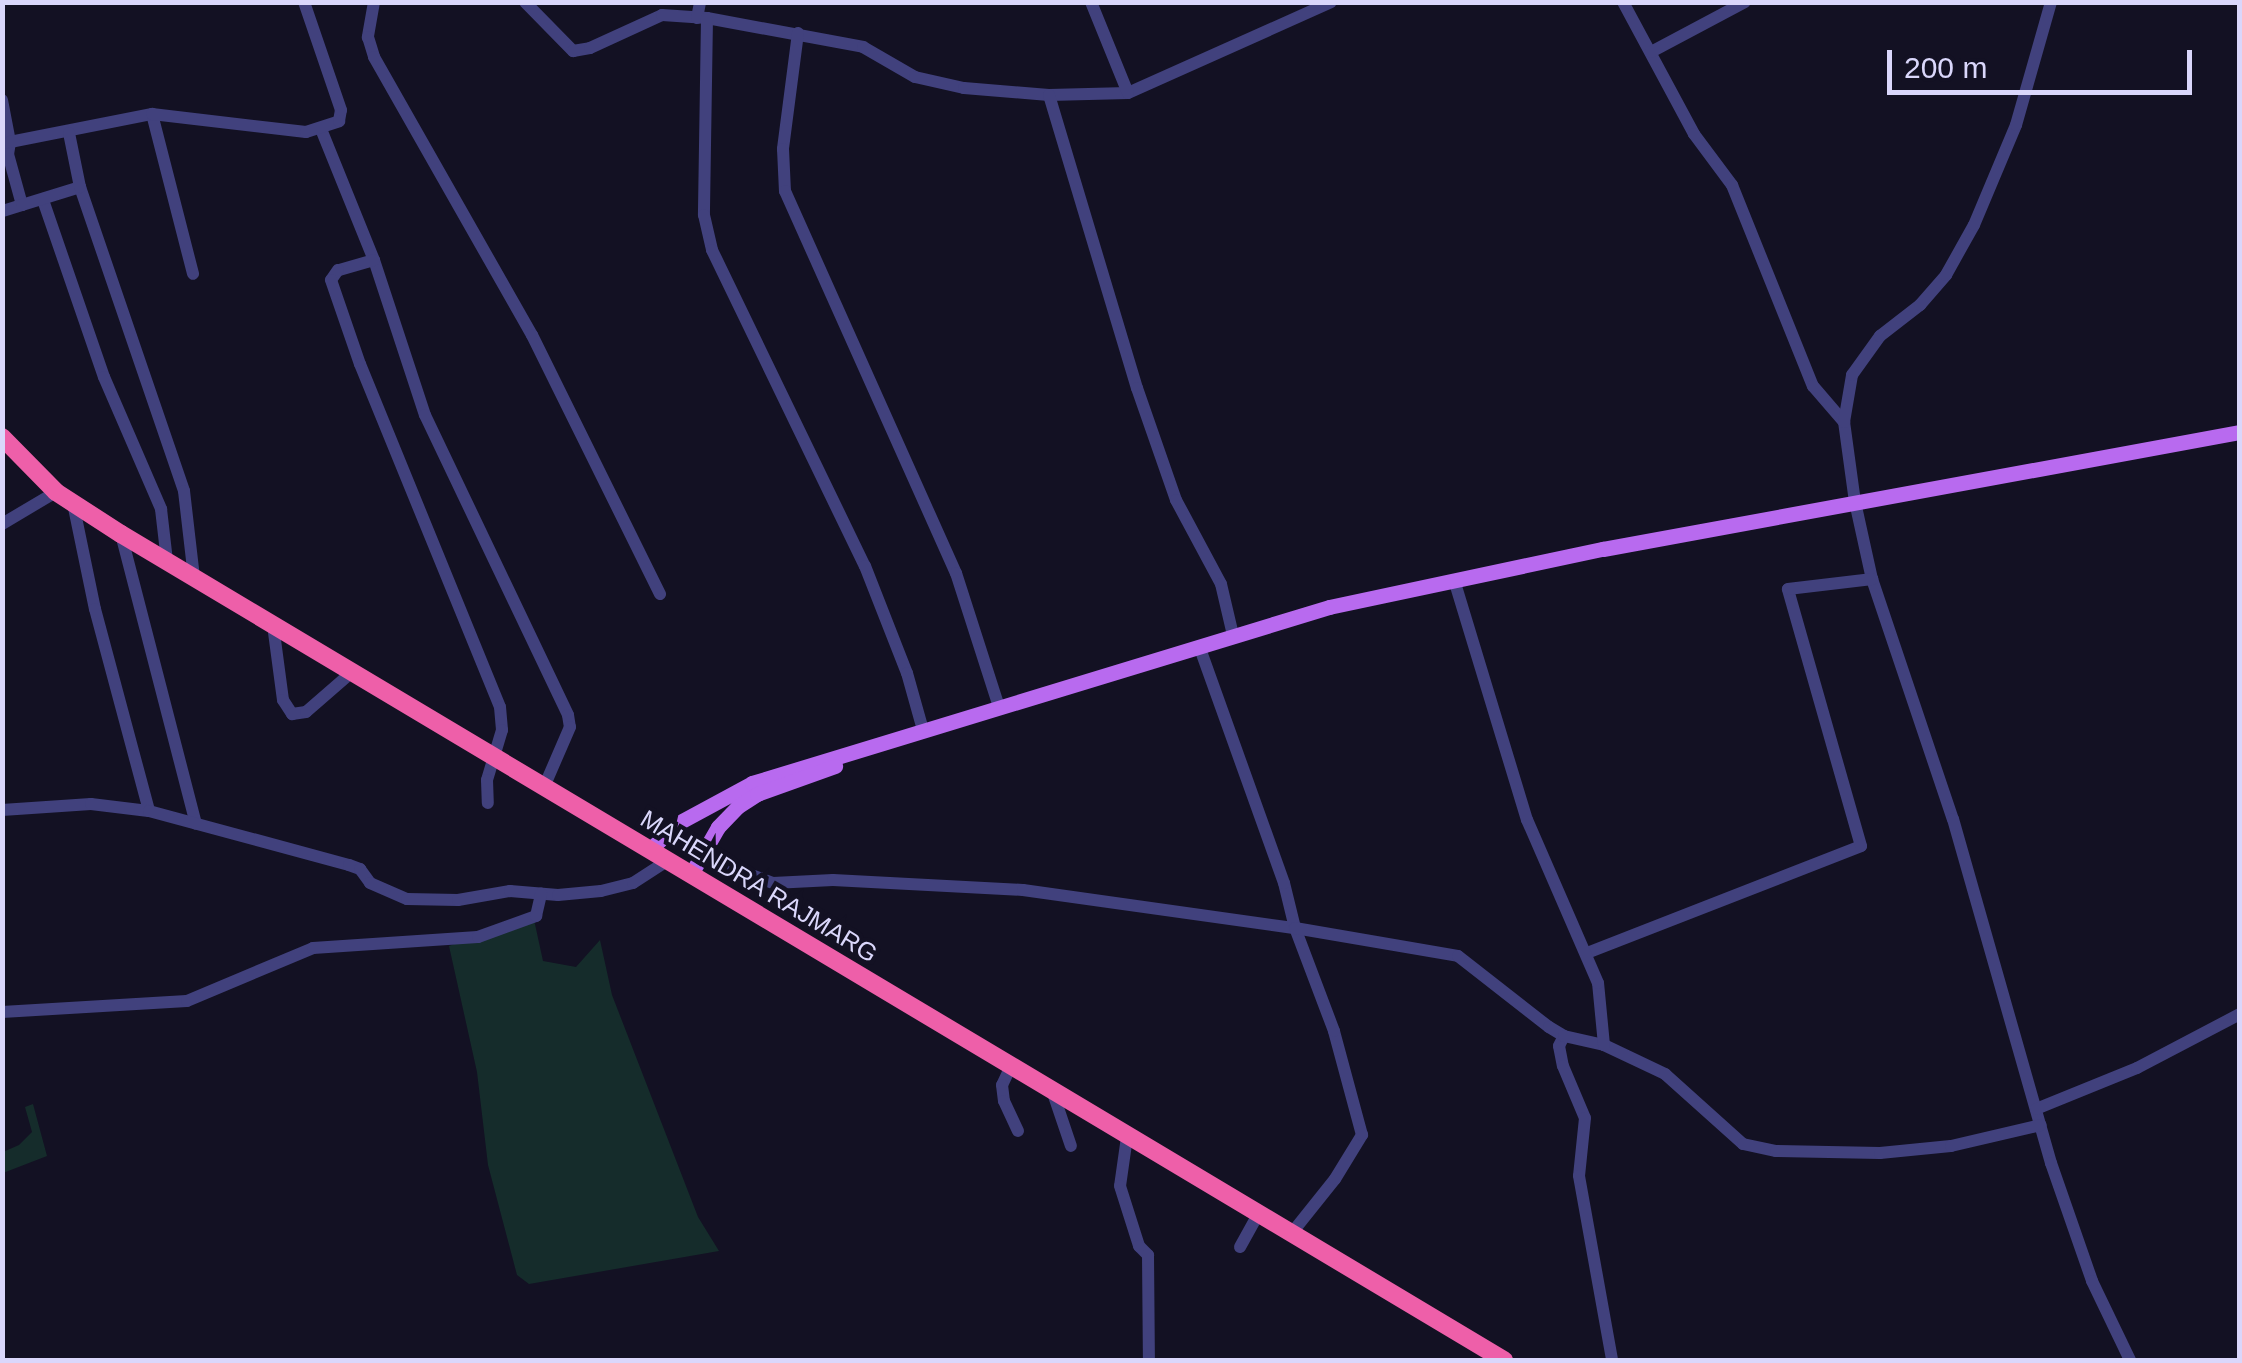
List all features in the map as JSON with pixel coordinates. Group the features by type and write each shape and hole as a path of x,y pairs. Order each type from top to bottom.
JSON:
{"highway":[{"name":"MAHENDRA RAJMARG","path":"2,437 56,492 120,534 1504,1360"}],"main road":[{"path":"648,850 680,822 752,783 1233,635 1454,578 2240,436"},
{"path":"691,874 718,826 757,794 1202,654 1456,586 1856,506"}],"street":[{"path":"10,142 69,134 152,114 269,130 321,130 342,116 304,2"},
{"path":"374,2 368,36 374,57 532,335 660,594"},
{"path":"700,2 704,215 712,250 857,549 908,673 923,730"},
{"path":"1091,2 1128,93"},
{"path":"533,6 573,51 590,48 662,14 798,33 863,47 915,77 964,88 1049,95 1128,93 1331,2"},
{"path":"1624,2 1694,134 1732,185 1813,386 1844,422"},
{"path":"1651,52 1745,2"},
{"path":"2050,2 2016,126 1974,225 1946,275 1862,356 1846,392 1844,422 1872,579 1953,818 2036,1109 2092,1280 2130,1360"},
{"path":"798,33 783,149 785,190 956,573 999,707"},
{"path":"1049,95 1136,388 1176,500 1221,584 1233,635"},
{"path":"2,100 10,142 8,154 22,205"},
{"path":"152,114 193,274"},
{"path":"321,130 374,260 425,415 568,715 570,727 544,787"},
{"path":"69,134 80,187 184,491 194,578"},
{"path":"2,211 80,187"},
{"path":"43,200 104,377 161,509 167,562"},
{"path":"374,260 338,270 331,280 360,364 500,707 502,730 497,759 487,780 488,803"},
{"path":"2,524 56,492"},
{"path":"73,503 95,608 149,811"},
{"path":"120,534 196,823"},
{"path":"1587,953 1861,846 1788,589 1872,579"},
{"path":"1456,586 1527,820 1598,984 1604,1046"},
{"path":"273,625 283,700 292,714 306,712 352,672"},
{"path":"1202,654 1334,1031 1362,1136 1335,1179 1291,1234"},
{"path":"2,810 90,804 149,811 360,868 370,883 407,899 458,900 510,891 577,894 633,883 667,860"},
{"path":"700,856 773,883 833,880 1022,890 1295,928 1458,956 1564,1036 1604,1046 1664,1074 1743,1144 1776,1151 1880,1153 1951,1146 2041,1125"},
{"path":"2,1012 186,1001 313,948 478,937 536,916 541,894"},
{"path":"2036,1109 2137,1068 2240,1014"},
{"path":"1564,1036 1560,1046 1563,1066 1585,1118 1579,1176 1612,1360"},
{"path":"1010,1066 1002,1085 1008,1116 1018,1131"},
{"path":"1052,1090 1070,1146"},
{"path":"1128,1137 1120,1186 1139,1246 1148,1255 1149,1360"},
{"path":"1240,1247 1258,1214"}],"green space":[{"path":"533,915 543,961 576,967 600,940 612,995 698,1217 719,1251 529,1284 517,1275 488,1165 477,1072 449,946"},
{"path":"33,1104 47,1156 3,1173 3,1152 19,1145 32,1132 25,1107"}]}
